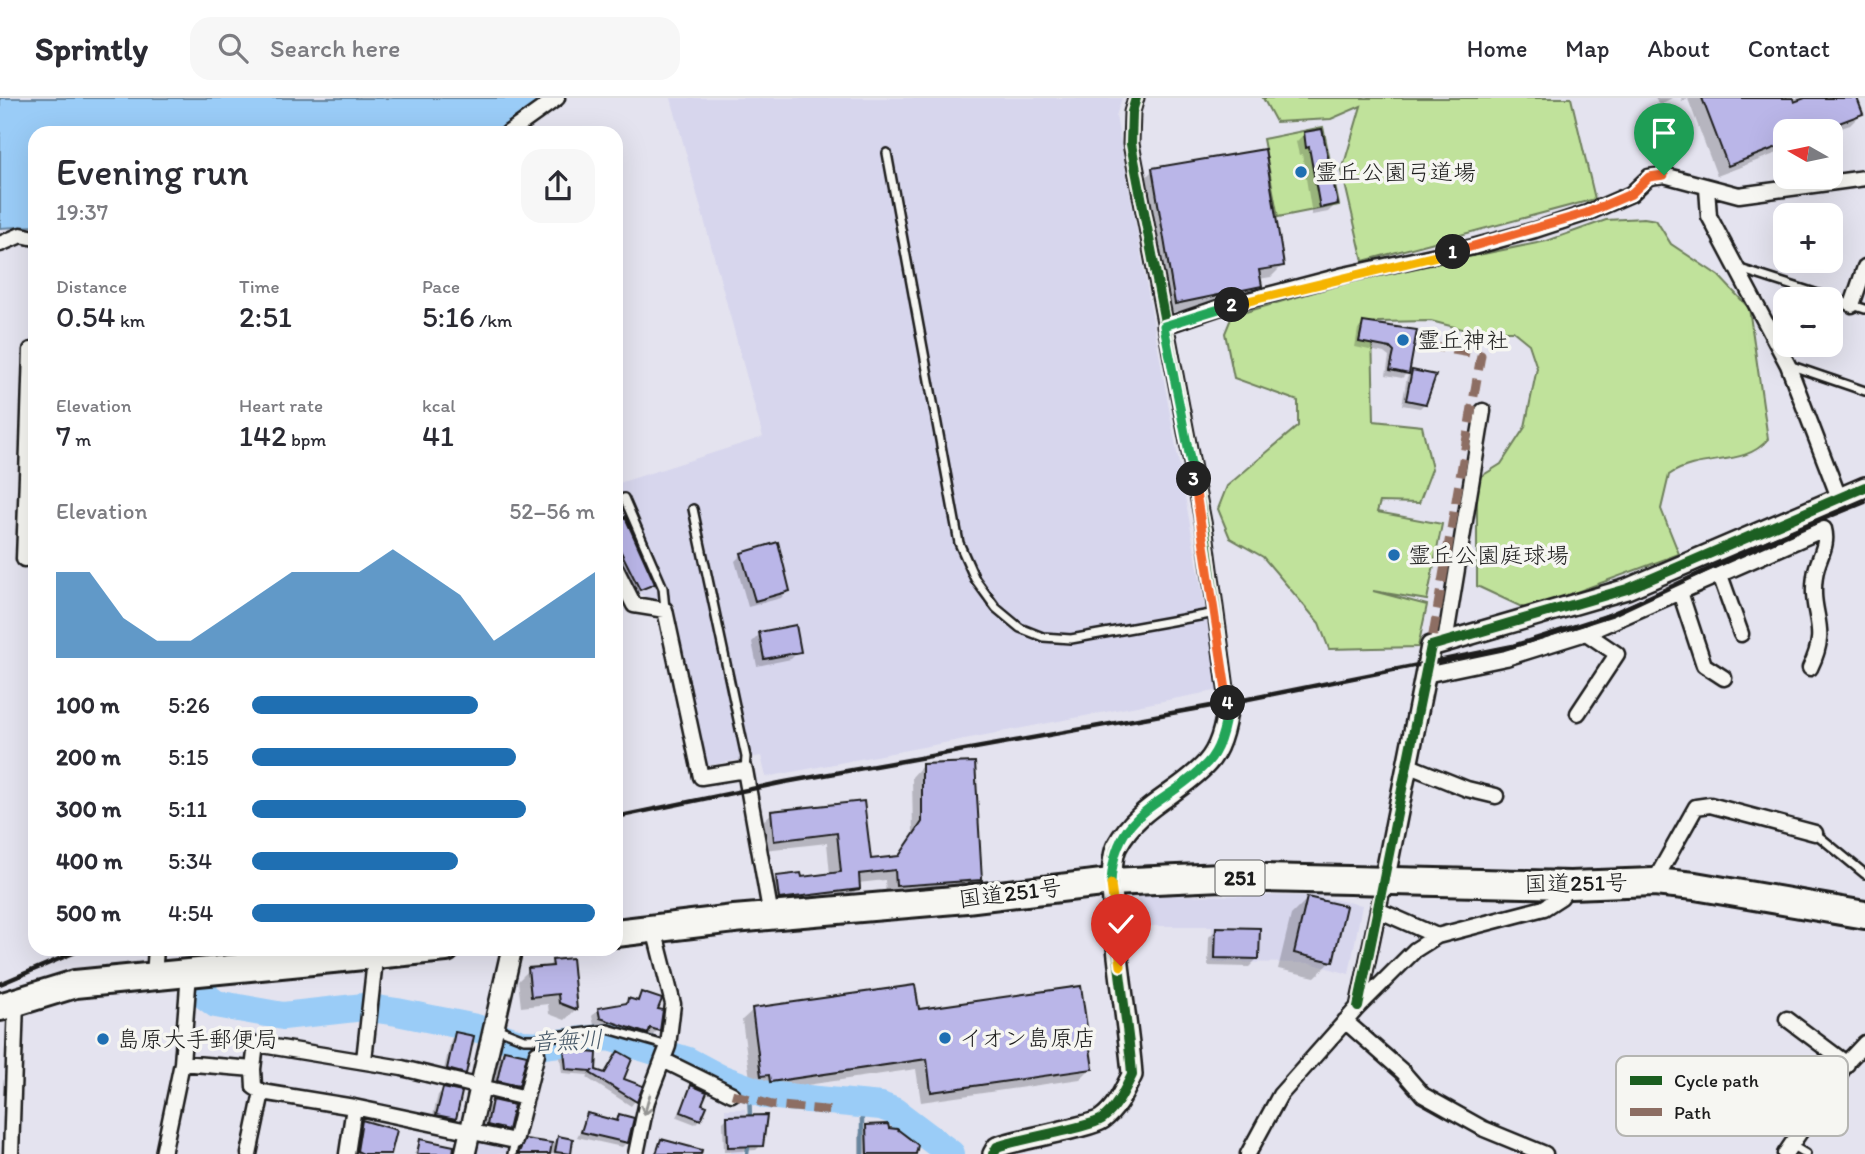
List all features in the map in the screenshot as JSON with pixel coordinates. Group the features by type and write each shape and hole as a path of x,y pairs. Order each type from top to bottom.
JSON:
{"highway":[{"name":"国道251号","path":"623,932 1111,882 1222,877 1570,885 1654,882 1695,886 1865,915"},
{"path":"8,1004 75,984 333,956"}],"street":[{"path":"518,126 557,98"},
{"path":"993,1154 997,1147 1022,1138 1100,1121 1120,1100 1132,1075 1111,882 1115,848 1136,817 1208,762 1225,725 1228,703 1205,532 1131,144 1132,112 1136,98"},
{"path":"1164,326 1294,289 1535,230 1587,213 1631,194 1649,177 1664,175 1739,195 1865,178"},
{"path":"1707,188 1709,216 1788,365 1838,495"},
{"path":"0,244 21,235 28,236"},
{"path":"1858,307 1865,267"},
{"path":"1446,642 1483,411"},
{"path":"1358,1007 1431,646 1627,589 1838,495 1865,486"},
{"path":"24,559 28,512"},
{"path":"1425,676 1506,658 1586,634 1824,529 1827,542 1815,575 1814,590 1822,635 1819,650 1810,668"},
{"path":"1720,575 1741,634"},
{"path":"623,583 634,605 665,610 701,777 745,770 771,916"},
{"path":"1680,592 1704,665 1724,678"},
{"path":"1578,713 1616,654 1586,634"},
{"path":"1690,669 1701,655"},
{"path":"1407,765 1466,789 1496,796"},
{"path":"1654,882 1696,807 1710,805 1815,833"},
{"path":"1248,1154 1280,1095 1358,1007 1415,950 1437,936 1544,908 1561,897 1570,885"},
{"path":"1378,910 1437,936"},
{"path":"636,1154 648,1101 666,1053 673,1004 654,929"},
{"path":"154,977 155,956"},
{"path":"364,1060 374,969 369,956"},
{"path":"465,1154 510,956"},
{"path":"163,1154 198,972"},
{"path":"8,1004 12,1154"},
{"path":"1787,1019 1836,1056"},
{"path":"1345,1021 1403,1072 1423,1095 1484,1129 1545,1154"},
{"path":"1848,1063 1865,1043"},
{"path":"526,1098 364,1060 256,1044 254,1087 262,1092 354,1107 470,1131 514,1148 526,1098 536,1046"},
{"path":"666,1053 732,1094"},
{"path":"182,1063 253,1069"},
{"path":"249,1154 262,1092"},
{"path":"346,1154 354,1107"}],"lane":[{"path":"887,153 959,543 987,597 1020,628 1056,639 1216,613"},
{"path":"1737,268 1858,307"},
{"path":"1788,365 1865,391"},
{"path":"624,498 663,588 665,610"},
{"path":"693,509 746,757 745,770"},
{"path":"1815,833 1865,874"},
{"path":"492,1036 524,1039 536,1046 608,1029 666,1053"},
{"path":"1788,1150 1806,1154"}],"shaded area":[{"path":"671,98 1122,98 1116,116 1220,690 766,777 761,756 706,766 674,604 648,599 636,591 623,564 623,482 763,437"},
{"path":"1136,895 1317,896 1362,905 1349,974 1310,963 1212,962 1212,926 1147,926"},
{"path":"725,1109 745,1109 748,1121 743,1154 731,1154 731,1150 727,1150"},
{"path":"477,1139 518,1148 517,1154 474,1154"}],"green space":[{"path":"1263,98 1571,98 1595,199 1363,261 1342,171 1361,106 1331,119 1276,122"},
{"name":"霊丘公園弓道場","path":"1323,127 1339,205 1278,217 1263,139"},
{"path":"1606,220 1656,220 1671,244 1719,276 1749,308 1768,439 1747,454 1695,464 1669,475 1661,509 1679,554 1528,610 1477,586 1477,479 1501,464 1525,427 1537,368 1529,344 1513,331 1470,331 1431,321 1378,322 1372,331 1374,421 1422,426 1432,469 1419,503 1380,502 1377,512 1442,524 1427,600 1373,591 1427,605 1418,647 1329,649 1319,623 1263,557 1230,538 1218,509 1227,486 1298,426 1298,401 1234,378 1225,333 1232,316 1355,280 1547,241"}],"water":[{"path":"0,98 541,98 541,102 506,126 28,126 28,226 0,228"}],"building":[{"path":"1702,98 1793,98 1794,102 1805,98 1857,98 1863,114 1843,122 1843,119 1773,119 1773,149 1728,166"},
{"path":"1322,129 1338,204 1320,208 1304,132"},
{"path":"1265,149 1284,266 1259,270 1262,286 1175,304 1152,168"},
{"path":"1363,322 1417,330 1409,374 1390,370 1394,352 1390,348 1359,342"},
{"path":"1412,370 1436,375 1426,404 1406,400"},
{"path":"625,517 655,584 640,590 623,556"},
{"path":"778,542 790,591 755,601 741,553"},
{"path":"796,625 801,652 764,659 759,632"},
{"path":"975,762 982,880 896,886 895,870 859,874 860,889 779,899 776,876 801,873 802,877 841,872 837,833 774,841 771,811 864,801 871,859 899,856 922,822 922,764"},
{"path":"1307,897 1346,906 1333,962 1294,953"},
{"path":"1216,927 1260,928 1259,959 1215,958"},
{"path":"572,958 577,1010 559,1003 558,994 531,997 528,968 553,966 552,960"},
{"path":"915,985 919,1009 1081,986 1093,1069 931,1092 927,1059 770,1082 769,1075 761,1076 752,1008"},
{"path":"641,992 662,999 658,1009 663,1010 660,1031 650,1028 648,1034 600,1018 598,1008 627,1003 628,998 638,1001"},
{"path":"455,1032 474,1036 466,1074 447,1069"},
{"path":"504,1050 527,1055 519,1086 497,1081"},
{"path":"564,1050 597,1053 596,1070 605,1073 618,1051 632,1059 624,1079 643,1086 637,1102 590,1073 592,1071 566,1069"},
{"path":"691,1085 707,1092 702,1104 707,1106 701,1120 681,1112"},
{"path":"443,1088 462,1092 456,1119 436,1115"},
{"path":"492,1100 514,1105 508,1130 487,1125"},
{"path":"587,1113 617,1121 619,1114 634,1118 628,1143 581,1132"},
{"path":"767,1115 763,1146 728,1147 727,1116"},
{"path":"362,1120 397,1130 391,1154 363,1154 357,1151"},
{"path":"888,1124 889,1128 897,1129 918,1145 916,1154 867,1154 866,1125"},
{"path":"558,1136 573,1139 571,1154 555,1152"},
{"path":"420,1139 454,1146 453,1154 417,1154"},
{"path":"525,1139 552,1143 550,1154 518,1154"},
{"path":"661,1139 702,1150 701,1154 656,1154"}],"waterway":[{"name":"音無川","path":"201,959 204,995 216,1004 283,1016 364,1007 476,1028 522,1044 543,1045 609,1037 688,1061 720,1078 766,1095 881,1106 894,1111 951,1154"},
{"path":"749,1089 750,1118"},
{"path":"862,1105 862,1154"},
{"path":"747,1154 749,1141"}],"railway":[{"path":"623,816 785,782 1228,703 1513,646 1613,614 1771,540 1865,502"},
{"path":"0,984 66,956"}],"marked path":[{"path":"1425,345 1481,355 1431,646"},
{"path":"732,1094 772,1105 835,1111"}],"cycle path":[{"path":"993,1154 997,1147 1084,1126 1102,1119 1112,1110 1123,1093 1132,1075 1114,920 1113,863 1117,846 1147,810 1196,774 1212,757 1224,726 1228,703 1205,532 1131,144 1132,112 1136,98"},
{"path":"1358,1007 1431,646 1627,589 1865,487"}],"place":[{"name":"霊丘公園弓道場","path":"1301,172"},
{"name":"霊丘神社","path":"1403,340"},
{"name":"霊丘公園庭球場","path":"1394,555"},
{"name":"イオン島原店","path":"945,1038"},
{"name":"島原大手郵便局","path":"103,1039"}],"route":[{"path":"1121,966 1111,882 1115,848 1136,817 1208,762 1225,725 1228,703 1205,532 1164,326 1344,275 1473,247 1535,230 1587,213 1631,194 1649,177 1664,175"}]}
